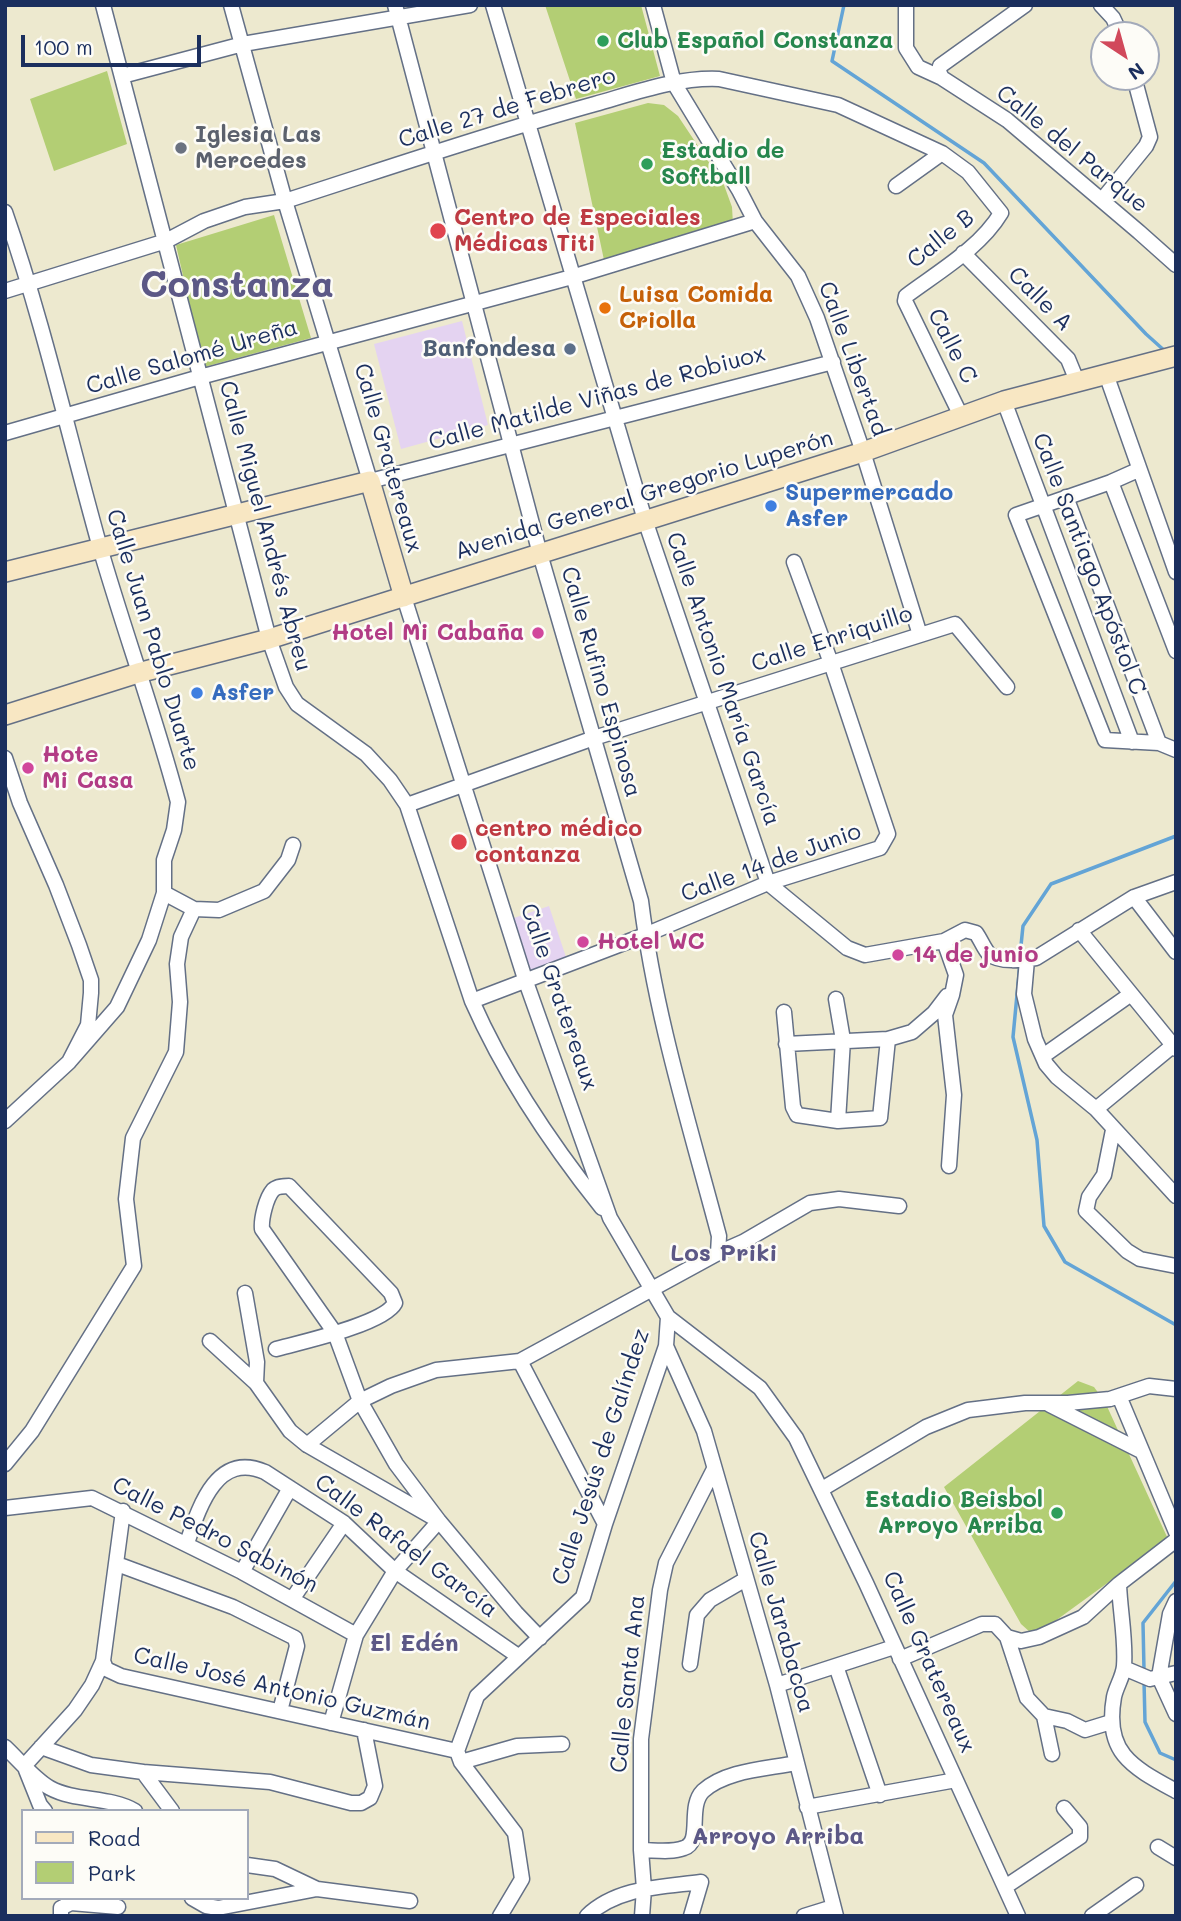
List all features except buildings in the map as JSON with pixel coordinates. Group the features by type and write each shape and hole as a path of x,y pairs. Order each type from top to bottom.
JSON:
{"main road":[{"name":"Avenida General Gregorio Luperón","path":"5,715 138,673 269,639 404,597 863,452 1004,401 1176,356"},
{"name":"Calle Matilde Viñas de Robiuox","path":"5,572 370,481"},
{"name":"Calle Gratereaux","path":"370,481 404,597"}],"street":[{"name":"Calle Miguel Andrés Abreu","path":"103,5 269,639 286,687 297,704 366,754 390,780 407,805 472,1001 485,1031 559,1153 610,1218"},
{"name":"Calle Gratereaux","path":"231,5 285,201 370,481"},
{"path":"122,76 243,44 397,12 470,5"},
{"name":"Calle Antonio María García","path":"493,5 645,520 768,883"},
{"name":"Calle Libertad","path":"653,5 674,83 755,221 798,276 817,318 863,452 920,635"},
{"name":"Calle del Parque","path":"906,5 906,48 918,66 942,78 1007,120 1176,265"},
{"path":"942,78 940,66 1025,5"},
{"path":"1101,5 1114,21"},
{"name":"Calle Rufino Espinosa","path":"397,12 510,446 641,901 645,935 668,1047 719,1236 718,1253"},
{"name":"Calle 27 de Febrero","path":"5,291 166,241 204,221 245,207 285,201 528,122 674,83 719,79 838,105 942,153 968,172 1001,213"},
{"path":"1102,200 1146,146 1150,137 1138,91"},
{"path":"896,186 942,153"},
{"name":"Calle Juan Pablo Duarte","path":"5,212 30,283 63,417 100,548 178,802 174,830 164,860 164,893 149,940 117,1007 69,1062"},
{"name":"Calle B","path":"906,296 963,253 994,225 1001,213"},
{"name":"Calle Salomé Ureña","path":"5,433 200,377 474,305 755,221"},
{"name":"Calle A","path":"963,253 1068,359 1077,381"},
{"name":"Calle C","path":"906,296 906,306 961,416"},
{"name":"Calle Matilde Viñas de Robiuox","path":"370,481 833,362"},
{"path":"1106,374 1176,572"},
{"name":"Calle Santiago Apóstol C","path":"1004,401 1132,741"},
{"path":"1138,470 1016,515 1105,740 1159,743 1176,750"},
{"path":"1111,482 1176,651"},
{"path":"1066,497 1159,743"},
{"name":"Calle 14 de Junio","path":"472,1001 645,935 768,883 880,848 888,834 794,562"},
{"name":"Calle Gratereaux","path":"404,597 525,979 610,1218 668,1317 760,1388 796,1438 956,1780 1014,1912"},
{"name":"Calle Enriquillo","path":"407,805 594,738 955,624 1007,687"},
{"path":"5,758 20,803 57,885 91,980 88,1025 69,1062 5,1121"},
{"path":"164,893 194,909 219,910 264,891 288,860 293,845"},
{"path":"768,883 846,948 865,955 944,941 965,930 976,933 987,952 994,957 1019,961 1036,958 1134,897 1176,882"},
{"path":"1134,897 1174,947"},
{"path":"5,1464 32,1432 134,1266 126,1199 133,1138 176,1052 180,1002 177,964 181,937 194,909"},
{"path":"1079,930 1175,1046 1096,1109"},
{"path":"944,941 956,975 945,1015 954,1095 949,1166"},
{"path":"1027,960 1024,994 1035,1039 1043,1056 1057,1077 1096,1109 1176,1196"},
{"path":"786,1044 888,1039 912,1032 934,1013 954,988"},
{"path":"1043,1056 1131,994"},
{"path":"836,999 843,1040 838,1121"},
{"path":"784,1012 793,1107 797,1115 838,1121 880,1118 888,1039"},
{"path":"1113,1130 1104,1175 1089,1197 1086,1211 1134,1255 1148,1262 1176,1266"},
{"path":"276,1349 335,1333 377,1318 392,1310 395,1303 391,1293 289,1186 281,1186 272,1191 261,1222 262,1229 335,1333 360,1401 396,1464 439,1521 540,1638"},
{"path":"307,1445 360,1401 391,1386 436,1370 520,1361 743,1242 810,1203 839,1199 899,1206"},
{"path":"245,1293 257,1362 256,1384"},
{"name":"Calle Jesús de Galíndez","path":"459,1757 477,1696 583,1598 666,1346 668,1317"},
{"path":"210,1342 256,1384 289,1432 439,1521"},
{"name":"Calle Jarabacoa","path":"666,1346 704,1431 776,1685 834,1911"},
{"path":"520,1361 606,1524"},
{"path":"821,1489 926,1427 968,1410 1110,1399 1149,1386 1175,1389"},
{"path":"1119,1396 1176,1532"},
{"path":"1046,1403 1141,1451"},
{"name":"Calle Rafael García","path":"187,1543 208,1489 231,1471 252,1466 344,1523 395,1572 518,1656"},
{"name":"Calle Santa Ana","path":"642,1916 644,1889 641,1850 641,1740 660,1590 666,1563 714,1469"},
{"path":"242,1572 290,1488"},
{"name":"Calle Pedro Sabinón","path":"5,1508 92,1497 293,1598 356,1635"},
{"path":"25,1765 75,1710 92,1685 103,1661 123,1511"},
{"path":"331,1723 356,1635 395,1572 439,1521"},
{"path":"293,1598 344,1523"},
{"path":"1007,1637 1021,1641 1039,1637 1083,1617 1119,1584 1176,1539"},
{"path":"117,1564 233,1608 295,1638 297,1646 280,1711"},
{"path":"690,1664 696,1615 710,1600 746,1579"},
{"path":"1119,1584 1124,1668 1114,1694 1111,1722 1115,1742 1121,1754 1141,1772 1176,1791"},
{"path":"1176,1601 1170,1614 1159,1677 1176,1714"},
{"path":"776,1685 836,1666 897,1653 982,1624 996,1624 1007,1637 1027,1698 1044,1716 1052,1754"},
{"name":"Calle José Antonio Guzmán","path":"103,1661 106,1669 121,1676 363,1730 459,1757"},
{"path":"836,1666 880,1795"},
{"path":"1124,1668 1150,1679 1176,1673"},
{"path":"1044,1716 1066,1721 1085,1730 1111,1722"},
{"path":"41,1747 92,1765 144,1773 270,1782 351,1803 361,1803 370,1798 375,1786 363,1730"},
{"path":"500,1916 522,1879 515,1833 459,1757 517,1746 562,1744"},
{"path":"5,1747 49,1787 68,1794 123,1804 132,1809"},
{"path":"641,1850 687,1848 694,1840 694,1805 697,1798 718,1781 796,1763"},
{"path":"25,1765 43,1809"},
{"path":"144,1773 171,1809"},
{"path":"807,1807 956,1780"},
{"path":"1005,1888 1080,1837 1080,1827 1064,1808"},
{"path":"1158,1847 1176,1858"},
{"path":"248,1865 275,1869 317,1889 410,1901"},
{"path":"587,1916 598,1905 644,1889 701,1882 691,1916"},
{"path":"1092,1916 1136,1885"},
{"path":"196,1900 206,1906 218,1908 317,1889"},
{"path":"61,1916 61,1908 71,1903 118,1907"},
{"path":"804,1916 834,1911"}],"shaded area":[{"path":"462,321 488,425 401,449 374,344"},
{"path":"549,906 567,960 528,973 511,919"}],"green space":[{"name":"Club Español Constanza","path":"545,5 641,5 660,76 576,99"},
{"path":"107,71 127,144 54,171 30,99"},
{"name":"Estadio de Softball","path":"648,103 664,105 678,116 724,185 732,207 733,224 604,260 575,123"},
{"path":"274,215 311,338 204,367 176,245"},
{"name":"Estadio Beisbol Arroyo Arriba","path":"1078,1381 1094,1387 1105,1402 1168,1539 1051,1624 1031,1633 1021,1624 944,1487"}],"waterway":[{"path":"844,5 832,61 984,163 1166,352"},
{"path":"1020,955 1023,926 1051,884 1176,836"},
{"path":"1020,963 1013,1037 1037,1140 1044,1226 1065,1262 1176,1325"},
{"path":"1144,1670 1143,1623 1176,1581"},
{"path":"1144,1681 1145,1722 1160,1753 1176,1760"}],"place":[{"name":"Club Español Constanza","path":"603,41"},
{"name":"Iglesia Las Mercedes","path":"181,148"},
{"name":"Estadio de Softball","path":"647,164"},
{"name":"Centro de Especiales Médicas Titi","path":"438,231"},
{"name":"Luisa Comida Criolla","path":"605,308"},
{"name":"Banfondesa","path":"570,349"},
{"name":"Supermercado Asfer","path":"771,506"},
{"name":"Hotel Mi Cabaña","path":"538,633"},
{"name":"Asfer","path":"197,693"},
{"name":"Hote Mi Casa","path":"28,768"},
{"name":"centro médico contanza","path":"459,842"},
{"name":"Hotel WC","path":"583,942"},
{"name":"14 de junio","path":"898,955"},
{"name":"Estadio Beisbol Arroyo Arriba","path":"1057,1513"}],"district":[{"name":"Constanza","path":"237,286"},
{"name":"Los Priki","path":"724,1254"},
{"name":"El Edén","path":"414,1644"},
{"name":"Arroyo Arriba","path":"778,1837"}]}
